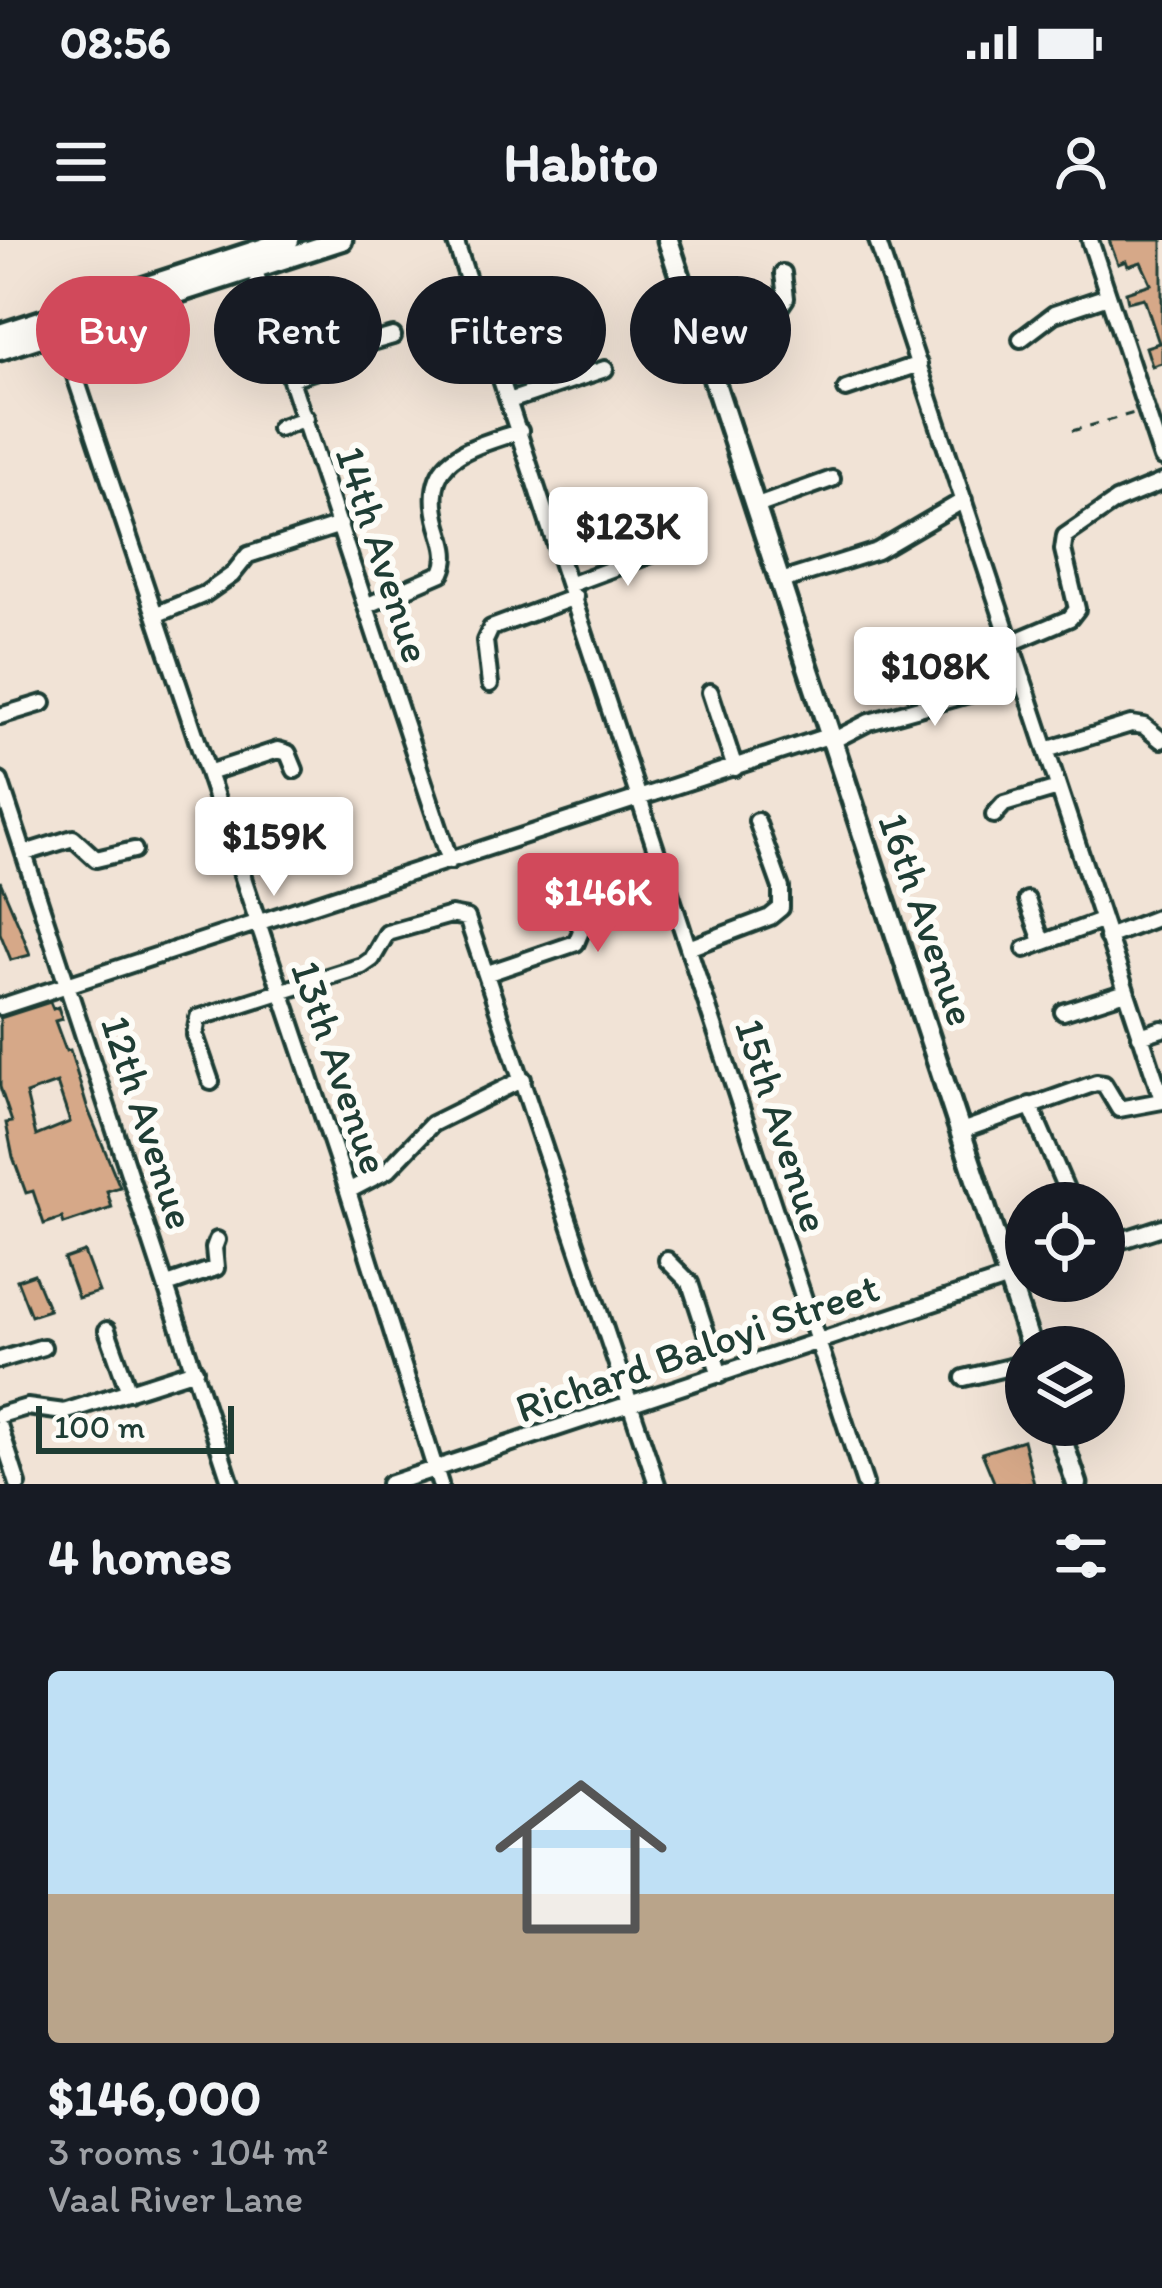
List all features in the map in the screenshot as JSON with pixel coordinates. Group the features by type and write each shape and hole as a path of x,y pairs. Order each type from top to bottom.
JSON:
{"street":[{"path":"0,334 289,240"},
{"path":"190,277 247,254 342,240"},
{"name":"15th Avenue","path":"454,240 865,1484"},
{"name":"16th Avenue","path":"668,240 679,276"},
{"path":"878,240 1162,1100 1119,1109 1100,1082 961,1131"},
{"path":"1090,240 1152,413 1162,458"},
{"path":"1022,339 1054,314 1108,296"},
{"path":"382,339 393,336"},
{"path":"0,350 36,338"},
{"path":"846,389 919,364"},
{"name":"13th Avenue","path":"77,384 348,1190 437,1477"},
{"name":"14th Avenue","path":"294,384 450,861"},
{"path":"509,401 560,384"},
{"name":"16th Avenue","path":"714,384 961,1131 1005,1244"},
{"path":"279,428 306,418"},
{"path":"365,606 430,580 445,569 447,553 435,506 444,466 452,456 520,431"},
{"path":"754,507 832,479"},
{"path":"1011,643 1075,613 1077,597 1063,550 1065,536 1116,501 1162,482"},
{"path":"778,582 877,550 964,500"},
{"path":"155,615 190,603 226,580 248,555 340,525"},
{"path":"490,684 485,641 491,628 668,548"},
{"path":"0,1007 829,739 869,722 1023,679"},
{"path":"710,692 736,768"},
{"path":"0,716 43,703"},
{"path":"1046,751 1131,724 1144,726 1161,740"},
{"path":"208,773 278,750 290,755 295,770"},
{"name":"12th Avenue","path":"0,781 231,1484"},
{"path":"994,814 1004,804 1058,788"},
{"path":"691,946 770,917 781,908 781,888 757,821"},
{"path":"0,843 19,837"},
{"path":"25,854 73,838 96,859 134,850"},
{"path":"488,973 576,943 581,932 575,907 581,900 667,875"},
{"path":"1027,900 1042,941"},
{"path":"211,1082 195,1035 198,1018 368,963 389,932 455,914 470,921 657,1484"},
{"path":"1107,937 1162,916"},
{"path":"1025,949 1101,921"},
{"path":"1064,1012 1126,992"},
{"path":"1141,1036 1162,1029"},
{"path":"348,1190 388,1170 428,1126 523,1079"},
{"path":"1030,1105 1063,1182"},
{"path":"1125,1239 1162,1227"},
{"path":"167,1285 216,1268 217,1240"},
{"path":"667,1260 690,1283 720,1375"},
{"name":"Richard Baloyi Street","path":"389,1484 437,1477 819,1339 1005,1279"},
{"path":"107,1330 129,1392"},
{"path":"0,1360 43,1347"},
{"path":"964,1378 1005,1368"},
{"path":"0,1415 21,1407 64,1412 195,1370"},
{"path":"0,1428 18,1484"},
{"path":"1064,1446 1077,1484"}],"path":[{"path":"1072,431 1152,413"}],"building":[{"path":"1109,240 1162,240 1162,363 1152,366 1146,347 1159,343 1144,298 1128,302 1126,292 1151,284 1141,262 1118,264"},
{"path":"0,881 30,955 11,960 0,933"},
{"path":"50,1002 53,1009 58,1007 62,1019 55,1021 120,1187 107,1191 112,1208 64,1224 62,1218 44,1224 33,1191 26,1193 13,1157 6,1123 12,1122 0,1087 0,1018","holes":["57,1083 70,1122 36,1136 26,1094"]},
{"path":"84,1252 99,1292 78,1298 64,1259"},
{"path":"34,1274 49,1310 31,1316 17,1280"},
{"path":"1024,1446 1034,1484 995,1484 982,1453"}]}
